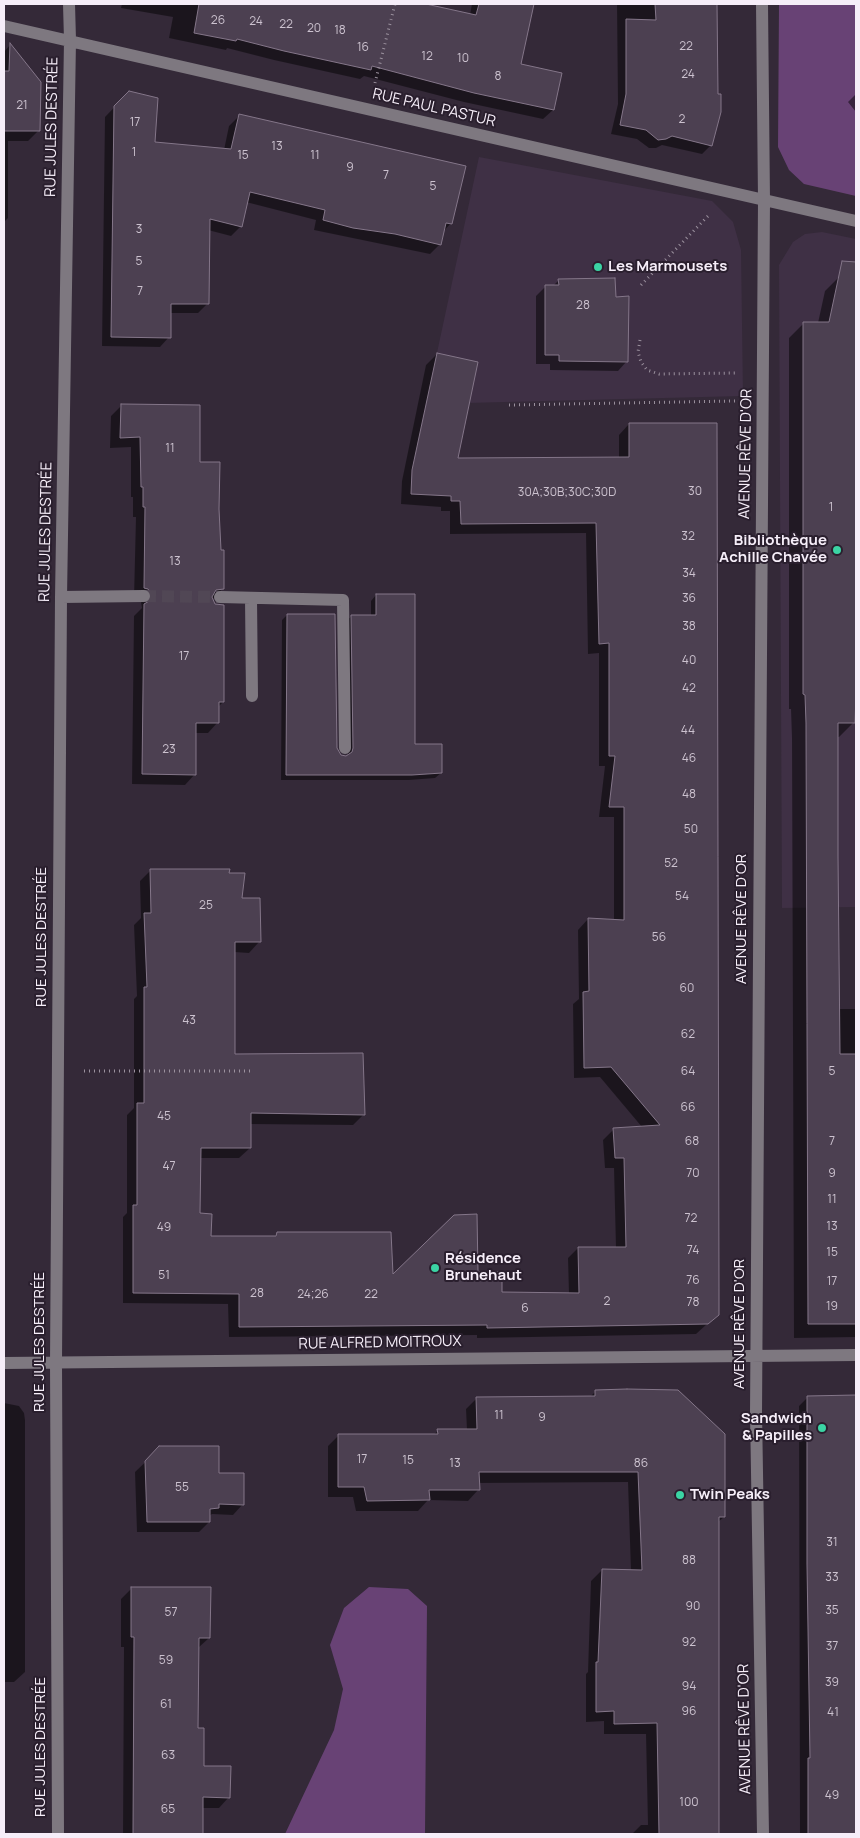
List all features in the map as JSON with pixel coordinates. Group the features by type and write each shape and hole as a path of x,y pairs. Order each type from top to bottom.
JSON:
{"street":[{"name":"RUE JULES DESTRÉE","path":"58,1834 56,1362 61,597 69,4"},
{"name":"AVENUE RÊVE D'OR","path":"762,4 764,200 756,1355 764,1834"},
{"name":"RUE PAUL PASTUR","path":"4,26 856,220"},
{"path":"61,597 144,596"},
{"path":"220,597 343,600 345,748"},
{"path":"251,598 252,696"},
{"name":"RUE ALFRED MOITROUX","path":"4,1363 856,1355"}],"path":[{"path":"368,110 395,4"},
{"path":"641,285 731,192"},
{"path":"640,340 638,352 641,362 647,370 659,374 763,372"},
{"path":"509,405 763,401"},
{"path":"58,1071 251,1071"}],"shaded area":[{"path":"779,4 856,4 856,196 804,184 789,170 778,147"},
{"name":"Les Marmousets","path":"479,157 712,201 733,222 741,250 743,396 426,404"},
{"path":"822,232 856,239 856,907 782,908 779,265 793,242 805,234"},
{"path":"369,1587 408,1589 427,1606 425,1834 285,1834 334,1730 343,1689 330,1645 344,1608"}],"building":[{"path":"199,4 426,4 476,15 479,4 534,4 521,64 562,73 554,110 474,93 372,66 371,70 237,39 236,41 194,33"},
{"path":"655,4 717,4 718,94 721,94 721,112 712,146 672,136 658,140 646,130 620,125 626,94 626,19 656,20"},
{"path":"10,43 41,82 40,131 4,131 4,71 9,71"},
{"path":"129,91 158,98 155,142 231,149 239,114 466,166 452,224 446,223 441,245 395,234 353,228 323,220 325,210 250,192 242,227 210,219 209,304 171,304 171,338 111,337 114,106"},
{"path":"842,261 856,262 856,694 855,723 838,723 838,856 840,1054 856,1054 856,1324 808,1324 806,723 805,695 803,694 803,322 829,322"},
{"path":"615,278 616,297 629,296 628,362 559,361 559,355 545,355 545,285 559,285 558,279"},
{"path":"437,353 478,362 458,458 629,457 629,423 717,423 719,1315 708,1324 487,1328 487,1325 239,1327 239,1294 133,1293 133,1205 137,1205 137,1103 144,1103 144,987 147,987 144,913 151,913 150,869 230,869 229,873 245,873 242,898 260,898 261,942 235,942 235,1054 363,1053 365,1115 251,1113 251,1148 201,1148 200,1213 212,1214 211,1236 276,1236 277,1232 391,1232 393,1274 454,1215 477,1214 478,1272 502,1272 502,1292 579,1293 578,1247 626,1247 624,1158 615,1158 613,1128 660,1125 611,1067 584,1068 583,992 589,991 588,918 624,920 624,807 609,807 615,756 609,756 609,643 599,644 596,523 461,524 460,501 451,501 451,496 411,494 412,470"},
{"path":"121,404 200,405 200,462 220,462 219,509 221,550 224,550 224,589 216,590 212,597 215,604 224,605 224,702 219,702 219,723 196,723 196,775 142,774 144,604 151,600 152,595 148,589 144,588 145,507 143,507 143,487 141,487 140,437 120,438"},
{"path":"376,594 415,594 415,744 442,744 442,773 412,775 286,775 287,614 335,614 337,748 341,755 346,756 352,752 353,748 351,615 376,615"},
{"path":"595,1390 678,1390 725,1434 725,1517 719,1517 719,1834 659,1834 657,1723 614,1724 614,1711 596,1712 596,1662 598,1662 602,1569 642,1570 638,1472 479,1472 480,1490 429,1490 430,1500 367,1501 364,1487 338,1487 338,1434 438,1434 437,1429 477,1429 476,1397 595,1396"},
{"path":"856,1395 856,1834 808,1834 808,1758 810,1758 807,1396"},
{"path":"159,1446 219,1446 219,1473 244,1473 244,1505 219,1504 219,1508 210,1509 210,1522 147,1522 145,1461"},
{"path":"131,1587 211,1587 210,1638 199,1638 198,1728 204,1728 204,1766 231,1766 230,1798 203,1797 203,1834 133,1834 134,1637 131,1637"}],"tunnel":[{"path":"144,596 220,597"}],"place":[{"name":"Les Marmousets","path":"598,267"},
{"name":"Bibliothèque Achille Chavée","path":"837,550"},
{"name":"Résidence Brunehaut","path":"435,1268"},
{"name":"Sandwich & Papilles","path":"822,1428"},
{"name":"Twin Peaks","path":"680,1495"}]}
